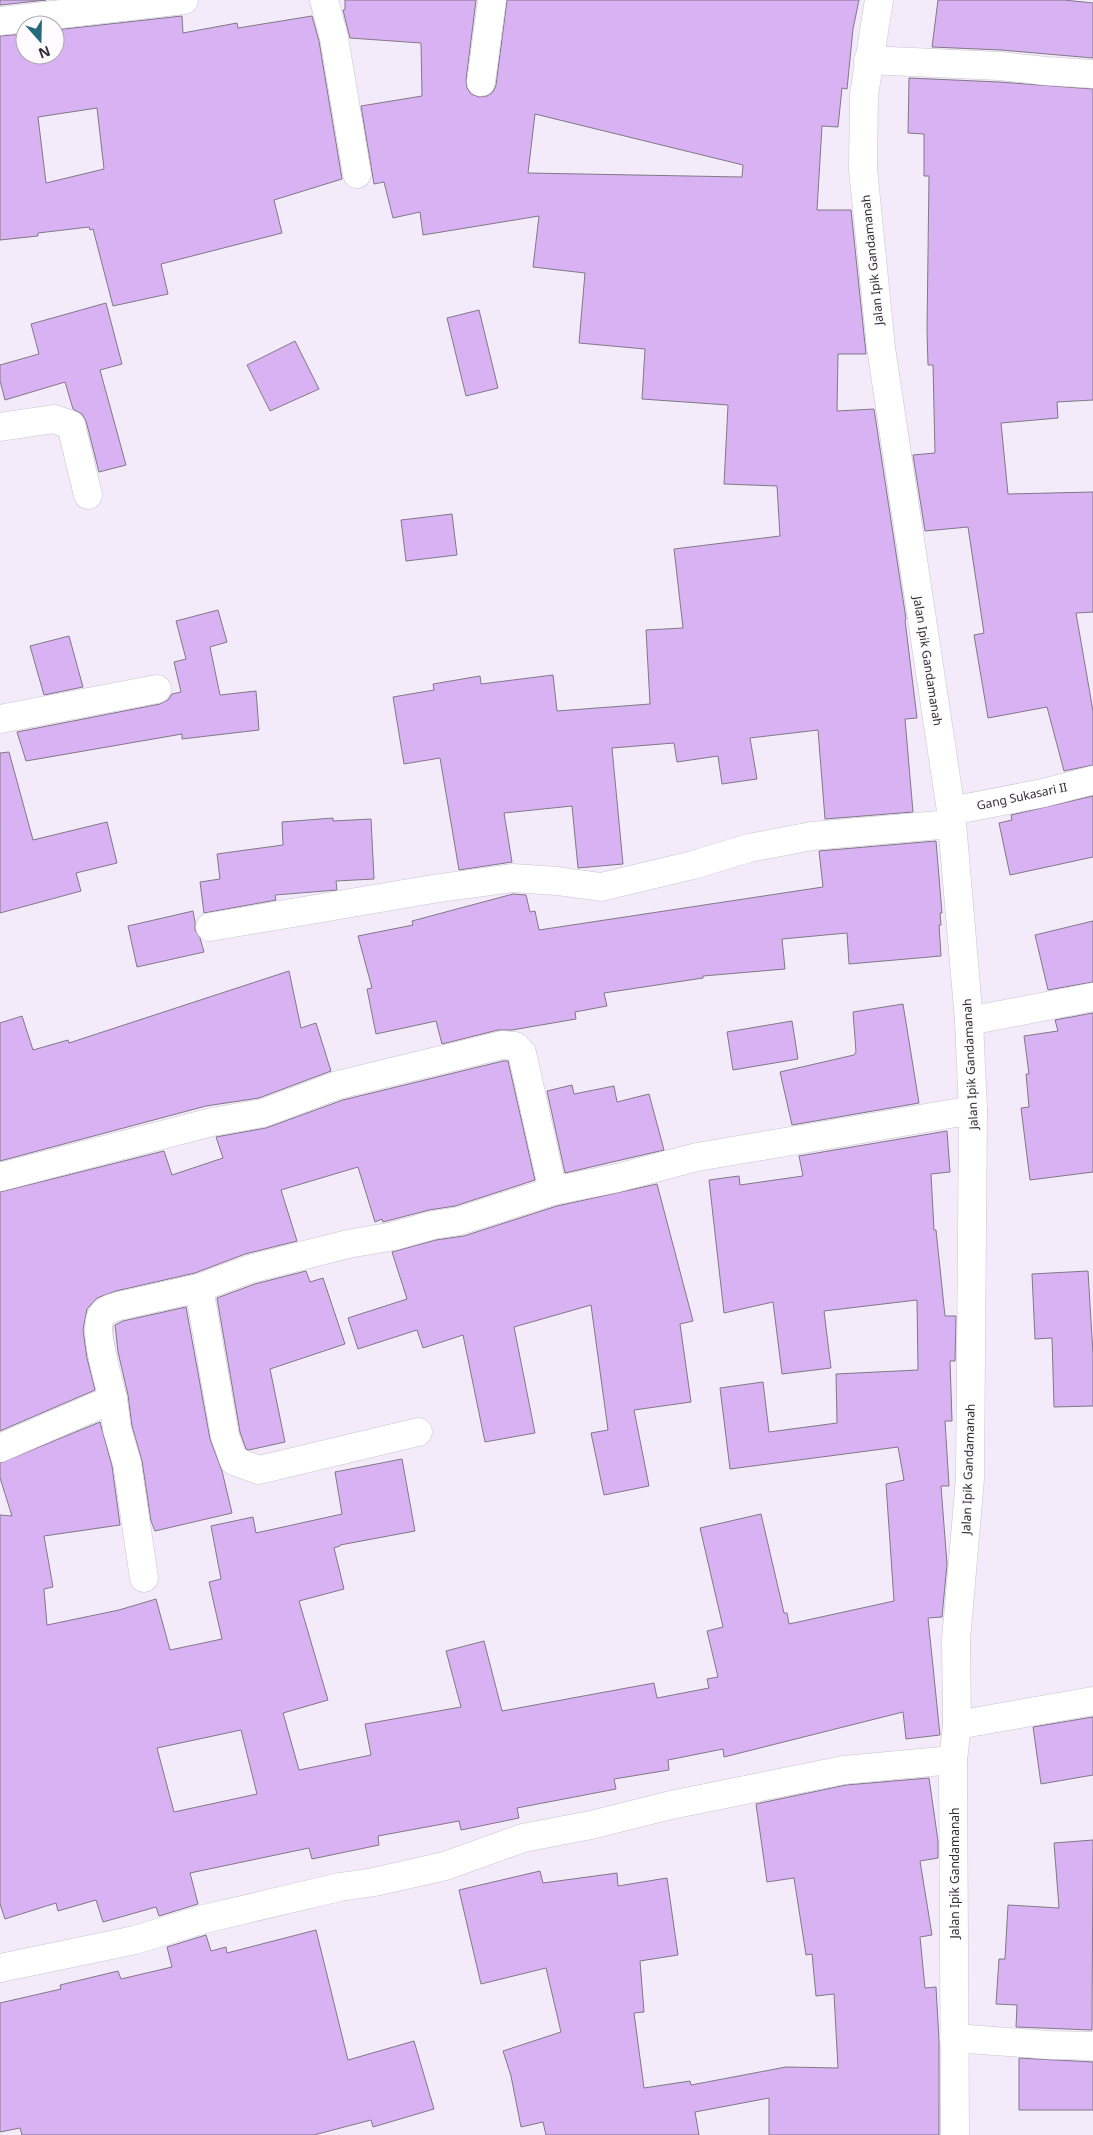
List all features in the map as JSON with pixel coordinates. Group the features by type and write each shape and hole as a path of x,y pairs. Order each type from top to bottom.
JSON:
{"street":[{"path":"0,21 184,0"},
{"path":"324,0 334,38 357,174"},
{"path":"481,82 492,0"},
{"name":"Jalan Ipik Gandamanah","path":"879,0 868,60 864,95 863,169 881,348 951,818 969,1021 973,1110 970,1479 956,1640 957,1725 953,1760 955,2135"},
{"path":"868,60 1000,66 1093,74"},
{"path":"0,427 54,419 71,425 88,496"},
{"path":"0,719 157,689"},
{"name":"Gang Sukasari II","path":"210,927 432,889 512,878 602,887 693,865 749,848 812,836 951,818 1093,780"},
{"path":"969,1021 1093,997"},
{"path":"0,1177 212,1122 263,1113 338,1085 502,1045 515,1046 522,1053 553,1192"},
{"path":"144,1578 127,1463 117,1429 113,1399 99,1337 101,1316 106,1310 198,1288 250,1269 348,1244 459,1222 553,1192 697,1157 973,1110"},
{"path":"198,1288 226,1436 234,1461 259,1470 418,1432"},
{"path":"0,1448 113,1399"},
{"path":"957,1725 1093,1701"},
{"path":"0,1968 135,1940 214,1917 340,1887 374,1882 445,1866 523,1838 591,1825 671,1805 844,1770 953,1760"},
{"path":"954,2038 1049,2046 1093,2046"}],"building":[{"path":"0,0 46,0 0,5"},
{"path":"345,0 476,0 466,80 467,88 471,94 479,97 487,96 493,92 496,85 507,0 859,0 853,29 847,89 842,88 838,127 822,126 817,210 851,210 866,354 838,354 837,411 874,409 906,619 917,718 905,719 913,812 825,819 818,730 750,738 757,779 722,784 718,756 677,762 674,743 612,748 623,864 578,868 572,806 504,813 512,862 459,870 440,758 404,764 393,697 434,690 433,684 480,676 481,684 553,675 557,711 650,704 646,630 683,628 674,549 780,536 777,486 724,484 728,405 642,399 645,349 579,343 585,273 533,267 539,216 423,235 420,212 393,218 384,182 374,184 361,106 422,96 421,43 350,38 343,10 345,10","holes":["535,114 743,165 742,177 528,173"]},
{"path":"938,0 1064,0 1093,3 1093,58 1001,50 932,47"},
{"path":"182,16 183,33 237,23 238,28 312,16 319,41 342,179 274,200 282,233 161,264 168,294 113,306 93,229 90,230 89,227 38,233 38,236 0,240 0,36 15,35 15,65 65,65 65,29","holes":["97,108 104,169 46,183 38,117"]},
{"path":"909,78 1093,89 1093,400 1057,402 1058,418 1001,423 1008,494 1093,492 1093,612 1076,613 1093,711 1093,765 1064,771 1047,707 988,718 974,635 984,633 968,527 925,531 913,455 935,453 933,365 928,365 927,331 929,176 924,176 924,134 908,133"},
{"path":"106,303 122,364 100,370 126,465 99,472 86,421 82,414 73,409 65,382 5,400 0,381 0,365 39,354 31,324"},
{"path":"479,310 498,388 466,396 447,318"},
{"path":"295,341 319,389 270,411 247,365"},
{"path":"452,514 457,555 406,561 401,520"},
{"path":"218,610 227,642 210,647 220,695 256,691 259,730 182,739 182,734 26,761 17,732 160,704 168,700 172,694 181,692 174,662 186,659 176,621"},
{"path":"69,636 83,687 44,695 30,646"},
{"path":"9,752 33,840 107,822 117,863 76,873 81,891 0,913 0,753"},
{"path":"1093,796 1093,857 1010,875 999,823 1012,820 1011,815"},
{"path":"333,818 333,821 371,819 374,879 336,881 337,890 275,895 276,900 204,913 200,882 220,879 217,854 283,845 282,822"},
{"path":"936,841 942,913 940,913 941,925 939,925 941,956 849,964 847,933 782,939 785,969 703,976 703,978 604,993 607,1006 575,1012 576,1019 512,1030 498,1030 442,1044 436,1021 376,1034 367,989 372,988 358,936 413,925 412,921 513,894 526,895 530,912 535,911 539,930 823,887 819,851"},
{"path":"193,911 195,930 200,938 204,952 137,967 128,926"},
{"path":"1093,921 1093,982 1048,990 1035,935"},
{"path":"289,971 301,1028 316,1023 331,1071 259,1098 206,1106 0,1161 0,1023 22,1016 33,1050 68,1040 69,1043"},
{"path":"903,1004 919,1103 792,1125 780,1072 854,1055 856,1052 853,1012"},
{"path":"1093,1013 1093,1172 1030,1180 1021,1108 1029,1107 1026,1074 1029,1074 1024,1036 1058,1031 1055,1020"},
{"path":"792,1021 798,1059 733,1070 727,1032"},
{"path":"508,1061 535,1180 455,1206 429,1210 383,1222 382,1219 375,1222 358,1167 281,1190 297,1241 245,1254 195,1273 116,1291 97,1298 87,1309 83,1330 87,1358 95,1390 0,1431 0,1192 164,1151 172,1175 223,1158 216,1137 266,1128 343,1100"},
{"path":"572,1085 574,1094 614,1086 617,1102 649,1094 664,1150 565,1173 547,1091"},
{"path":"947,1131 950,1172 931,1174 934,1230 936,1230 945,1316 956,1316 955,1361 950,1361 952,1421 945,1421 949,1486 941,1486 947,1564 942,1617 928,1618 940,1735 906,1739 903,1712 724,1757 723,1749 668,1760 669,1770 614,1779 616,1789 517,1808 519,1818 461,1830 459,1821 378,1836 379,1845 312,1859 309,1848 190,1873 198,1904 159,1916 156,1907 103,1922 96,1900 58,1911 56,1903 5,1919 0,1904 0,1515 12,1516 0,1478 0,1463 100,1422 112,1466 120,1525 44,1536 53,1587 44,1589 47,1625 119,1610 156,1599 170,1650 222,1639 209,1582 221,1579 211,1526 253,1517 256,1533 342,1514 335,1472 402,1459 415,1531 340,1545 334,1548 344,1589 299,1601 328,1700 283,1713 299,1770 371,1755 365,1724 461,1707 446,1651 484,1641 502,1711 654,1683 657,1698 709,1688 707,1679 718,1677 707,1631 723,1627 700,1528 761,1514 784,1613 787,1613 789,1624 894,1601 886,1484 904,1480 898,1447 730,1469 720,1388 763,1382 769,1432 837,1423 836,1374 918,1370 917,1300 824,1311 831,1368 782,1374 773,1302 724,1313 709,1180 739,1176 740,1185 803,1176 799,1156","holes":["241,1730 257,1794 174,1812 157,1748"]},
{"path":"657,1184 693,1321 680,1324 691,1402 634,1410 649,1486 604,1495 591,1433 608,1430 591,1305 514,1327 535,1433 485,1442 463,1335 423,1348 417,1330 358,1349 348,1318 407,1299 392,1252 436,1240 464,1236 557,1206"},
{"path":"306,1271 310,1282 323,1278 345,1344 270,1369 285,1442 249,1450 246,1449 240,1432 217,1298 255,1284"},
{"path":"1088,1271 1093,1354 1093,1406 1054,1407 1052,1338 1035,1339 1032,1274"},
{"path":"186,1307 210,1439 222,1471 232,1513 155,1531 151,1521 142,1461 132,1426 128,1395 118,1352 115,1325 123,1321"},
{"path":"1093,1717 1093,1775 1041,1784 1033,1727"},
{"path":"929,1778 938,1841 938,1858 920,1861 932,1935 920,1937 925,1988 936,1987 939,2040 939,2135 769,2135 769,2098 695,2112 699,2135 546,2135 543,2122 521,2127 511,2076 503,2051 561,2032 546,1968 481,1984 459,1890 540,1871 543,1883 617,1873 618,1886 667,1878 678,1955 640,1961 644,2012 634,2013 644,2088 690,2081 691,2085 786,2067 838,2068 834,1994 816,1996 812,1954 806,1955 794,1878 767,1882 756,1804 846,1785"},
{"path":"1093,1840 1092,2030 1016,2027 1017,2005 996,2004 999,1959 1005,1959 1008,1905 1059,1908 1054,1843"},
{"path":"316,1930 348,2060 414,2041 434,2109 373,2127 371,2120 314,2135 22,2135 20,2128 0,2132 0,2003 61,1989 60,1985 118,1971 121,1979 172,1967 167,1947 206,1935 211,1951 226,1947 227,1953"},
{"path":"1019,2058 1093,2062 1093,2110 1019,2110"}]}
